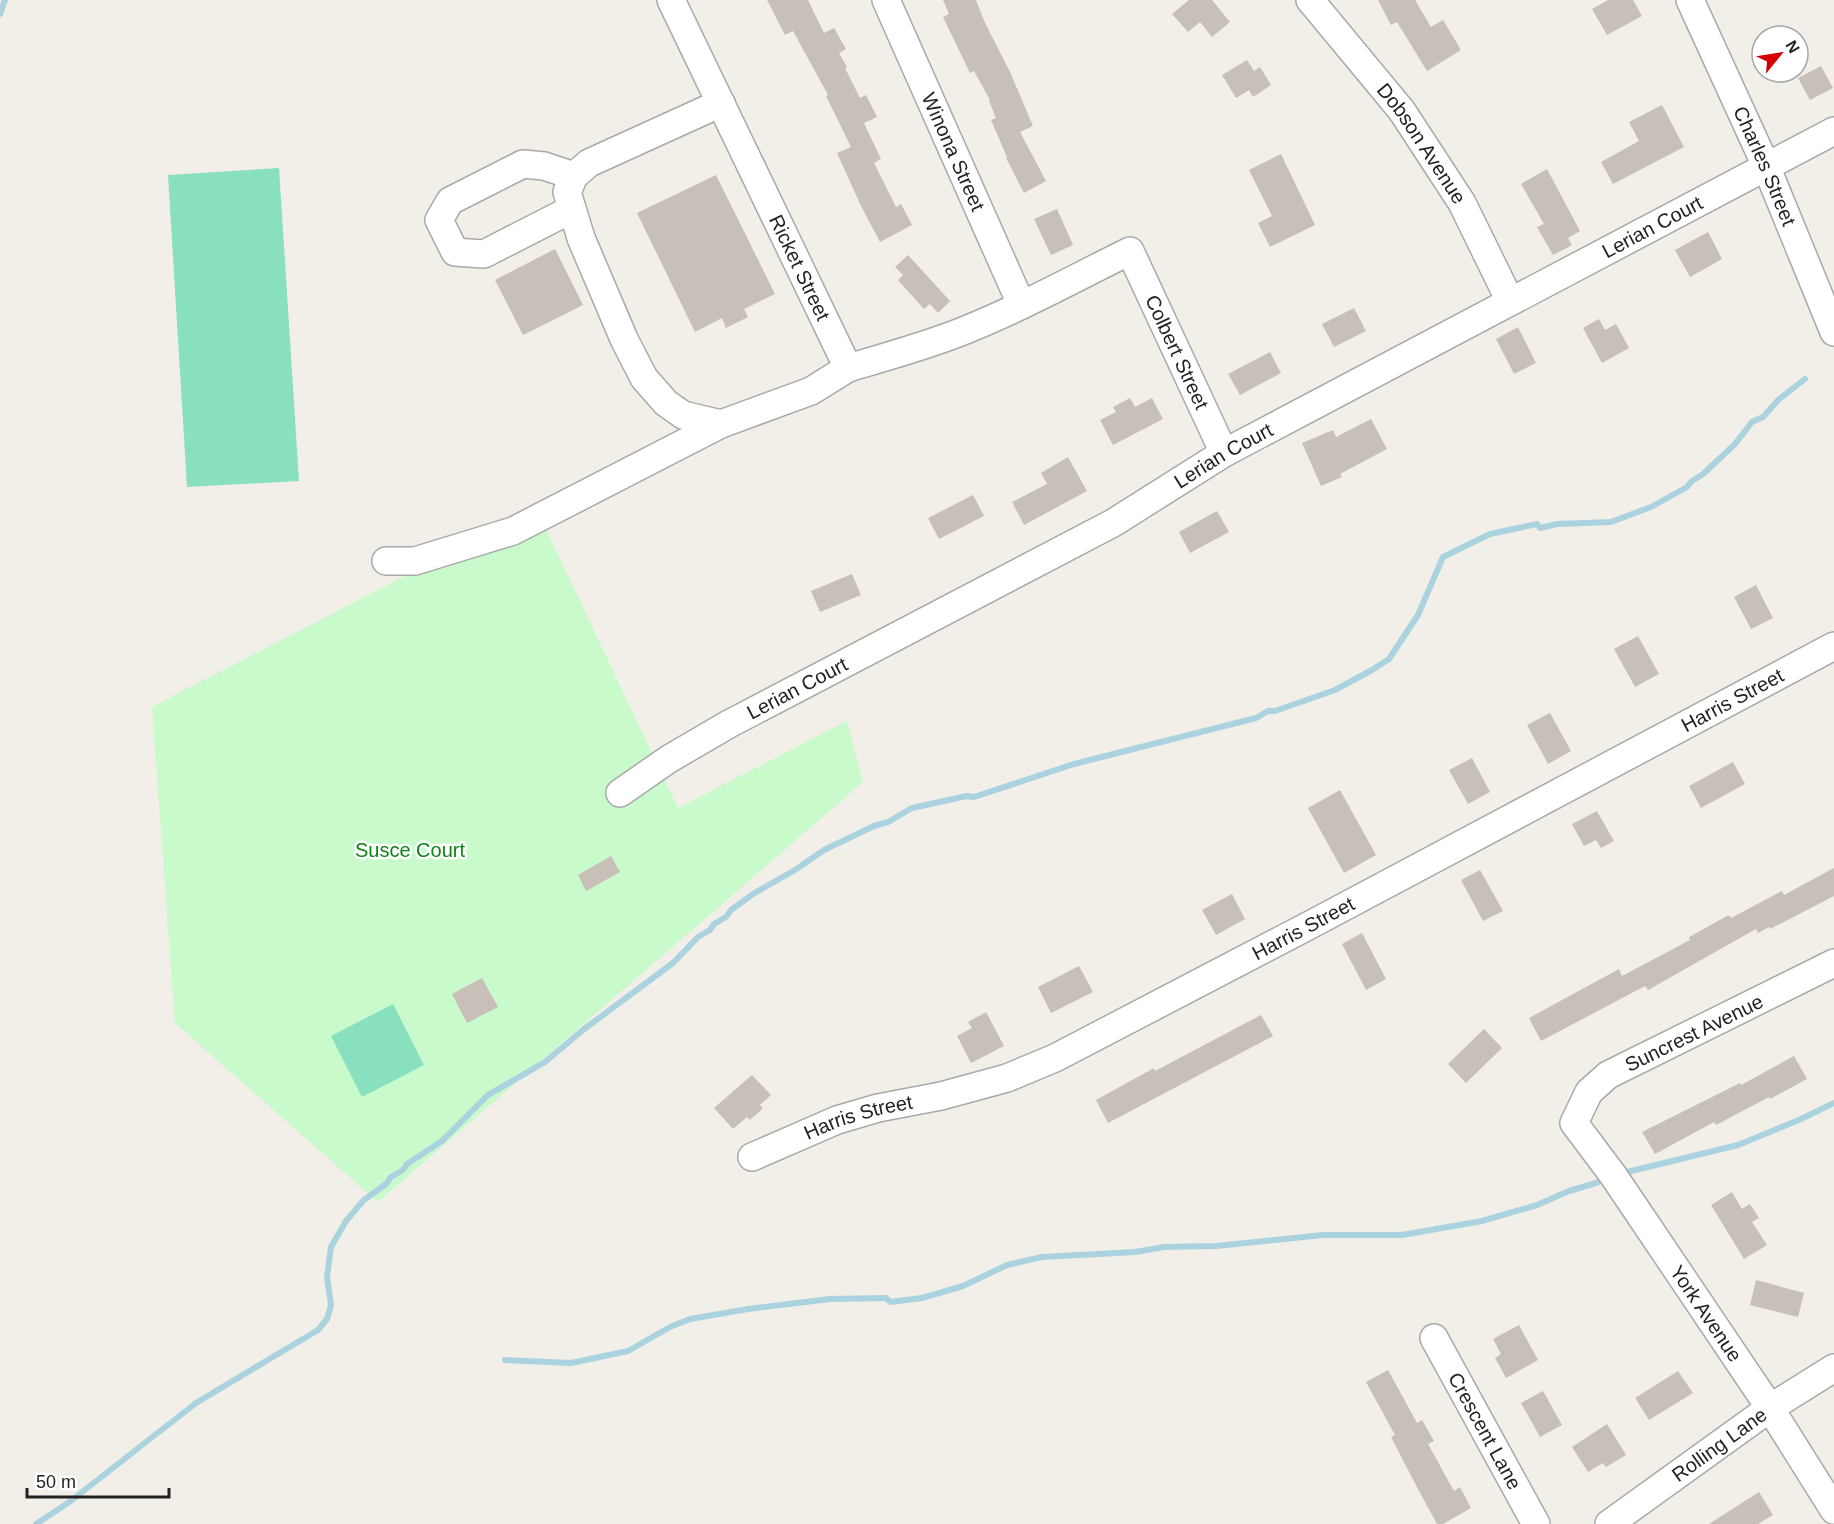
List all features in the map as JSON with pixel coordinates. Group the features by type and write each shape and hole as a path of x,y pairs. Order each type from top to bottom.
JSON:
{"street":[{"name":"Ricket Street","path":"671,0 848,368"},
{"name":"Winona Street","path":"886,0 1021,304"},
{"name":"Dobson Avenue","path":"1310,0 1402,111 1462,203 1510,301"},
{"name":"Charles Street","path":"1690,0 1766,166 1834,332"},
{"path":"721,103 589,163 574,176 567,192 581,238 644,378 666,403 683,415 721,424"},
{"name":"Lerian Court","path":"620,793 669,759 729,724 1113,523 1224,453 1834,131"},
{"path":"572,209 484,254 455,252 439,220 450,201 523,165 544,166 574,176"},
{"name":"Colbert Street","path":"1021,304 1130,251 1224,453"},
{"path":"386,561 415,561 513,531 721,424 811,391 848,368 961,332 1021,304"},
{"name":"Harris Street","path":"752,1157 837,1120 878,1108 941,1096 1007,1078 1055,1058 1319,921 1834,646"},
{"name":"Suncrest Avenue","path":"1574,1122 1589,1092 1608,1075 1834,963"},
{"name":"York Avenue","path":"1574,1122 1613,1175 1770,1408 1834,1510"},
{"name":"Crescent Lane","path":"1434,1338 1536,1524"},
{"name":"Rolling Lane","path":"1609,1524 1770,1408 1834,1368"}],"green space":[{"path":"279,168 299,481 187,487 168,175"},
{"name":"Susce Court","path":"536,508 678,808 847,721 863,782 378,1202 175,1023 152,707"},
{"path":"393,1004 424,1065 362,1097 331,1036"}],"building":[{"path":"767,0 808,0 824,33 834,28 846,49 839,53 847,67 845,68 860,98 866,95 877,117 864,123 881,159 874,163 896,207 901,204 912,225 880,242 837,153 851,147 826,96 828,95 793,31 785,35"},
{"path":"943,0 976,0 1033,126 1020,132 1046,181 1024,193 1006,158 991,120 996,118 990,100 974,71 970,73 943,17 949,14"},
{"path":"1189,0 1212,0 1230,22 1212,37 1200,22 1188,32 1172,14"},
{"path":"1378,0 1415,0 1431,27 1443,20 1461,50 1427,71 1397,22 1391,25"},
{"path":"1608,0 1633,0 1642,16 1607,35 1592,9"},
{"path":"1247,60 1254,71 1260,67 1271,85 1253,97 1249,90 1236,98 1222,75"},
{"path":"1821,66 1833,88 1810,100 1801,84 1810,84 1810,72"},
{"path":"1662,105 1684,147 1613,184 1601,162 1639,141 1629,122"},
{"path":"1281,154 1315,225 1270,247 1258,223 1272,216 1249,170"},
{"path":"1547,169 1580,231 1568,238 1572,245 1553,255 1537,227 1544,224 1521,184"},
{"path":"716,175 775,294 744,309 748,317 726,328 722,318 695,332 637,213"},
{"path":"1057,209 1073,245 1051,255 1034,219"},
{"path":"1708,232 1722,259 1690,277 1675,250"},
{"path":"555,249 583,305 523,335 495,280"},
{"path":"908,255 950,301 938,313 930,304 924,309 898,280 903,275 895,267"},
{"path":"1354,308 1366,331 1334,347 1322,324"},
{"path":"1599,319 1605,330 1616,324 1629,348 1602,363 1583,328"},
{"path":"1518,327 1536,363 1514,374 1496,339"},
{"path":"1270,352 1281,373 1240,395 1228,374"},
{"path":"1130,398 1135,407 1152,398 1163,419 1113,445 1100,420 1116,412 1113,407"},
{"path":"1371,419 1387,449 1340,474 1342,477 1321,486 1302,443 1333,430 1336,437"},
{"path":"1068,457 1087,491 1024,525 1012,502 1047,484 1041,473"},
{"path":"973,495 984,516 939,539 928,518"},
{"path":"1217,511 1229,532 1190,553 1179,532"},
{"path":"852,574 861,595 820,612 811,591"},
{"path":"1756,585 1773,618 1751,629 1734,597"},
{"path":"1638,636 1659,674 1635,687 1614,649"},
{"path":"1550,713 1571,751 1548,764 1527,725"},
{"path":"1472,758 1490,792 1468,804 1449,770"},
{"path":"1733,762 1745,784 1701,808 1689,786"},
{"path":"1340,790 1376,855 1344,873 1308,808"},
{"path":"1597,811 1614,841 1601,848 1596,840 1584,846 1572,824"},
{"path":"611,856 620,872 586,891 578,875"},
{"path":"1834,868 1834,896 1770,929 1769,927 1758,933 1756,929 1648,990 1645,986 1541,1041 1529,1018 1619,969 1622,976 1690,940 1689,937 1729,915 1731,918 1782,891 1784,895"},
{"path":"1480,870 1503,911 1483,921 1461,880"},
{"path":"1232,894 1245,919 1216,935 1202,910"},
{"path":"1362,933 1386,979 1366,990 1342,944"},
{"path":"1079,966 1093,992 1051,1013 1038,987"},
{"path":"482,978 498,1007 467,1023 452,994"},
{"path":"986,1012 1004,1046 971,1063 957,1036 972,1028 968,1022"},
{"path":"1261,1015 1273,1036 1108,1123 1096,1100 1154,1068 1155,1071"},
{"path":"1484,1029 1502,1048 1466,1083 1448,1064"},
{"path":"1794,1056 1807,1079 1716,1125 1714,1122 1655,1154 1642,1132 1740,1083 1741,1085"},
{"path":"752,1075 771,1095 760,1105 763,1108 750,1120 747,1117 733,1129 714,1108"},
{"path":"1732,1192 1742,1209 1750,1204 1759,1218 1752,1222 1767,1245 1744,1259 1711,1205"},
{"path":"1756,1280 1804,1293 1798,1317 1750,1305"},
{"path":"1519,1325 1538,1360 1506,1378 1495,1358 1501,1354 1493,1339"},
{"path":"1388,1370 1417,1423 1422,1420 1434,1441 1428,1444 1454,1491 1460,1487 1471,1508 1443,1524 1437,1524 1419,1491 1391,1437 1395,1435 1366,1382"},
{"path":"1678,1371 1693,1393 1649,1420 1635,1398"},
{"path":"1543,1391 1562,1425 1540,1437 1521,1403"},
{"path":"1607,1424 1626,1455 1606,1467 1603,1463 1588,1472 1572,1447"},
{"path":"1759,1492 1773,1515 1758,1524 1709,1524"}],"waterway":[{"path":"0,14 5,0"},
{"path":"36,1524 68,1503 196,1403 318,1330 327,1319 331,1305 327,1277 331,1247 346,1221 364,1200 403,1170 407,1164 442,1141 488,1095 545,1062 583,1030 673,963 698,937 710,930 714,924 753,894 824,850 874,826 888,822 912,808 967,796 974,797 1074,764 1256,718 1268,711 1275,711 1335,690 1389,659 1418,615 1443,557 1490,534 1537,524 1540,528 1557,524 1611,522 1651,507 1687,487 1703,474 1735,444 1752,422 1763,417 1778,400 1805,379"},
{"path":"1619,1174 1738,1145 1834,1103"},
{"path":"505,1360 571,1363 628,1351 670,1327 690,1319 748,1309 830,1299 886,1298 890,1302 922,1298 963,1286 1007,1265 1042,1257 1135,1252 1164,1247 1216,1246 1323,1235 1402,1235 1482,1221 1537,1205 1607,1178"}]}
